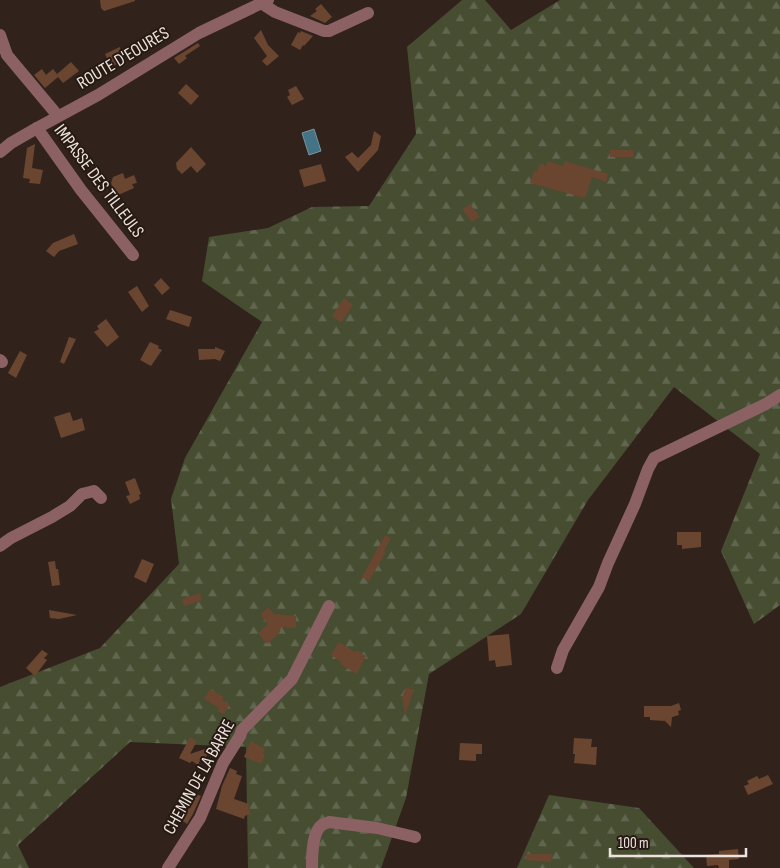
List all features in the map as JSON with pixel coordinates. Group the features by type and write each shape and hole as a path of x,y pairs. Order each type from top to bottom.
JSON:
{"street":[{"path":"264,2 275,12 324,31 329,31 368,13"},
{"name":"ROUTE D'EOURES","path":"0,152 37,128 98,95 199,33 264,2"},
{"path":"0,35 7,55 58,116"},
{"name":"IMPASSE DES TILLEULS","path":"37,128 81,190 133,255"},
{"path":"557,668 563,650 599,587 608,562 654,458 766,404 780,395"},
{"path":"0,546 70,506 82,494 94,491 101,498"},
{"name":"CHEMIN DE LA BARRE","path":"168,868 200,818 223,763 242,730 292,679 329,606"},
{"path":"312,868 318,828 329,822 377,828 415,837"}],"green space":[{"path":"462,0 485,0 511,30 560,0 780,0 780,605 754,624 721,551 760,454 674,387 588,500 521,614 429,674 406,798 381,868 248,868 246,747 130,742 18,845 29,868 0,868 0,687 100,648 179,564 171,499 185,458 262,322 202,281 209,237 268,228 312,207 369,206 416,134 407,47"},
{"path":"549,795 639,808 694,868 517,868"}],"water":[{"path":"314,129 321,151 309,155 302,133"}],"building":[{"path":"100,0 135,1 104,11 101,8"},
{"path":"321,4 332,17 325,23 310,16 317,11 315,9"},
{"path":"261,30 268,45 279,56 267,66 262,61 267,56 254,38"},
{"path":"301,31 313,36 300,50 291,45 298,32 300,33"},
{"path":"198,43 200,46 185,56 187,58 179,64 174,58"},
{"path":"120,47 121,58 116,60 117,64 111,67 105,54"},
{"path":"71,62 79,71 63,83 58,77 45,88 34,75 42,69 46,75 53,69 57,74"},
{"path":"186,84 199,96 191,105 178,93"},
{"path":"296,86 304,99 292,105 287,97 290,95 288,90"},
{"path":"374,131 381,136 378,150 358,172 345,157 352,152 358,158 371,145"},
{"path":"35,144 32,168 43,170 40,184 29,183 30,179 23,178 27,148"},
{"path":"191,147 206,164 197,173 191,166 182,174 177,169 176,163"},
{"path":"610,150 633,150 633,157 610,157"},
{"path":"548,161 563,166 565,161 608,174 606,182 592,177 585,198 530,183 534,171 537,172 539,164 546,166"},
{"path":"321,164 326,181 304,187 299,170"},
{"path":"123,173 125,179 134,175 137,183 132,184 134,188 116,196 111,183 113,177"},
{"path":"470,204 480,217 472,222 462,209"},
{"path":"74,234 78,244 59,251 54,257 46,251 53,243"},
{"path":"161,278 170,288 162,295 154,285"},
{"path":"137,286 149,306 142,312 128,292"},
{"path":"344,298 353,305 341,323 332,316"},
{"path":"170,310 192,317 189,327 166,319"},
{"path":"106,319 119,337 107,347 94,332 99,329 97,326"},
{"path":"69,337 76,339 64,364 60,362"},
{"path":"150,342 159,346 158,348 162,350 151,366 140,360"},
{"path":"215,347 225,351 220,361 215,359 199,360 198,349 215,349"},
{"path":"20,351 27,355 16,378 8,373"},
{"path":"70,412 73,421 82,418 85,430 61,438 54,417"},
{"path":"135,478 141,494 139,495 140,499 130,504 126,496 130,495 125,482"},
{"path":"677,532 701,532 701,547 682,549 682,545 677,545"},
{"path":"385,535 391,538 384,551 386,552 369,581 362,577"},
{"path":"142,559 154,564 146,583 134,577"},
{"path":"55,561 60,585 52,586 48,562"},
{"path":"200,593 202,600 184,606 182,599"},
{"path":"268,607 274,614 296,616 296,628 281,627 280,632 267,644 258,633 268,624 262,617 262,613"},
{"path":"49,610 77,615 59,619 50,618"},
{"path":"509,634 512,665 496,667 495,660 489,661 487,636"},
{"path":"339,642 355,652 356,650 366,656 357,674 340,664 341,662 331,655"},
{"path":"42,650 48,654 44,658 47,660 35,676 26,668"},
{"path":"406,687 414,690 405,715 402,698"},
{"path":"210,689 224,697 222,700 230,704 224,714 217,711 219,708 204,699"},
{"path":"679,703 681,710 678,711 679,715 672,717 671,727 665,721 650,720 650,717 644,717 644,706 671,706"},
{"path":"190,737 197,741 190,754 211,747 204,761 201,758 198,765 192,761 190,763 179,758"},
{"path":"574,738 592,739 591,747 597,747 596,765 574,763"},
{"path":"251,741 265,749 263,754 265,755 261,764 244,757"},
{"path":"460,743 482,744 482,754 476,754 476,761 459,760"},
{"path":"230,768 237,771 236,774 242,776 234,799 249,804 248,808 251,813 245,816 244,819 216,809 222,786"},
{"path":"768,775 773,784 748,795 744,786 749,784 747,781 757,776 759,779"},
{"path":"196,794 201,796 187,824 180,819 184,811 187,812"},
{"path":"738,849 739,859 729,860 729,868 719,868 718,865 707,866 706,855 719,854 719,851"},
{"path":"526,854 552,854 551,862 526,860"}]}
